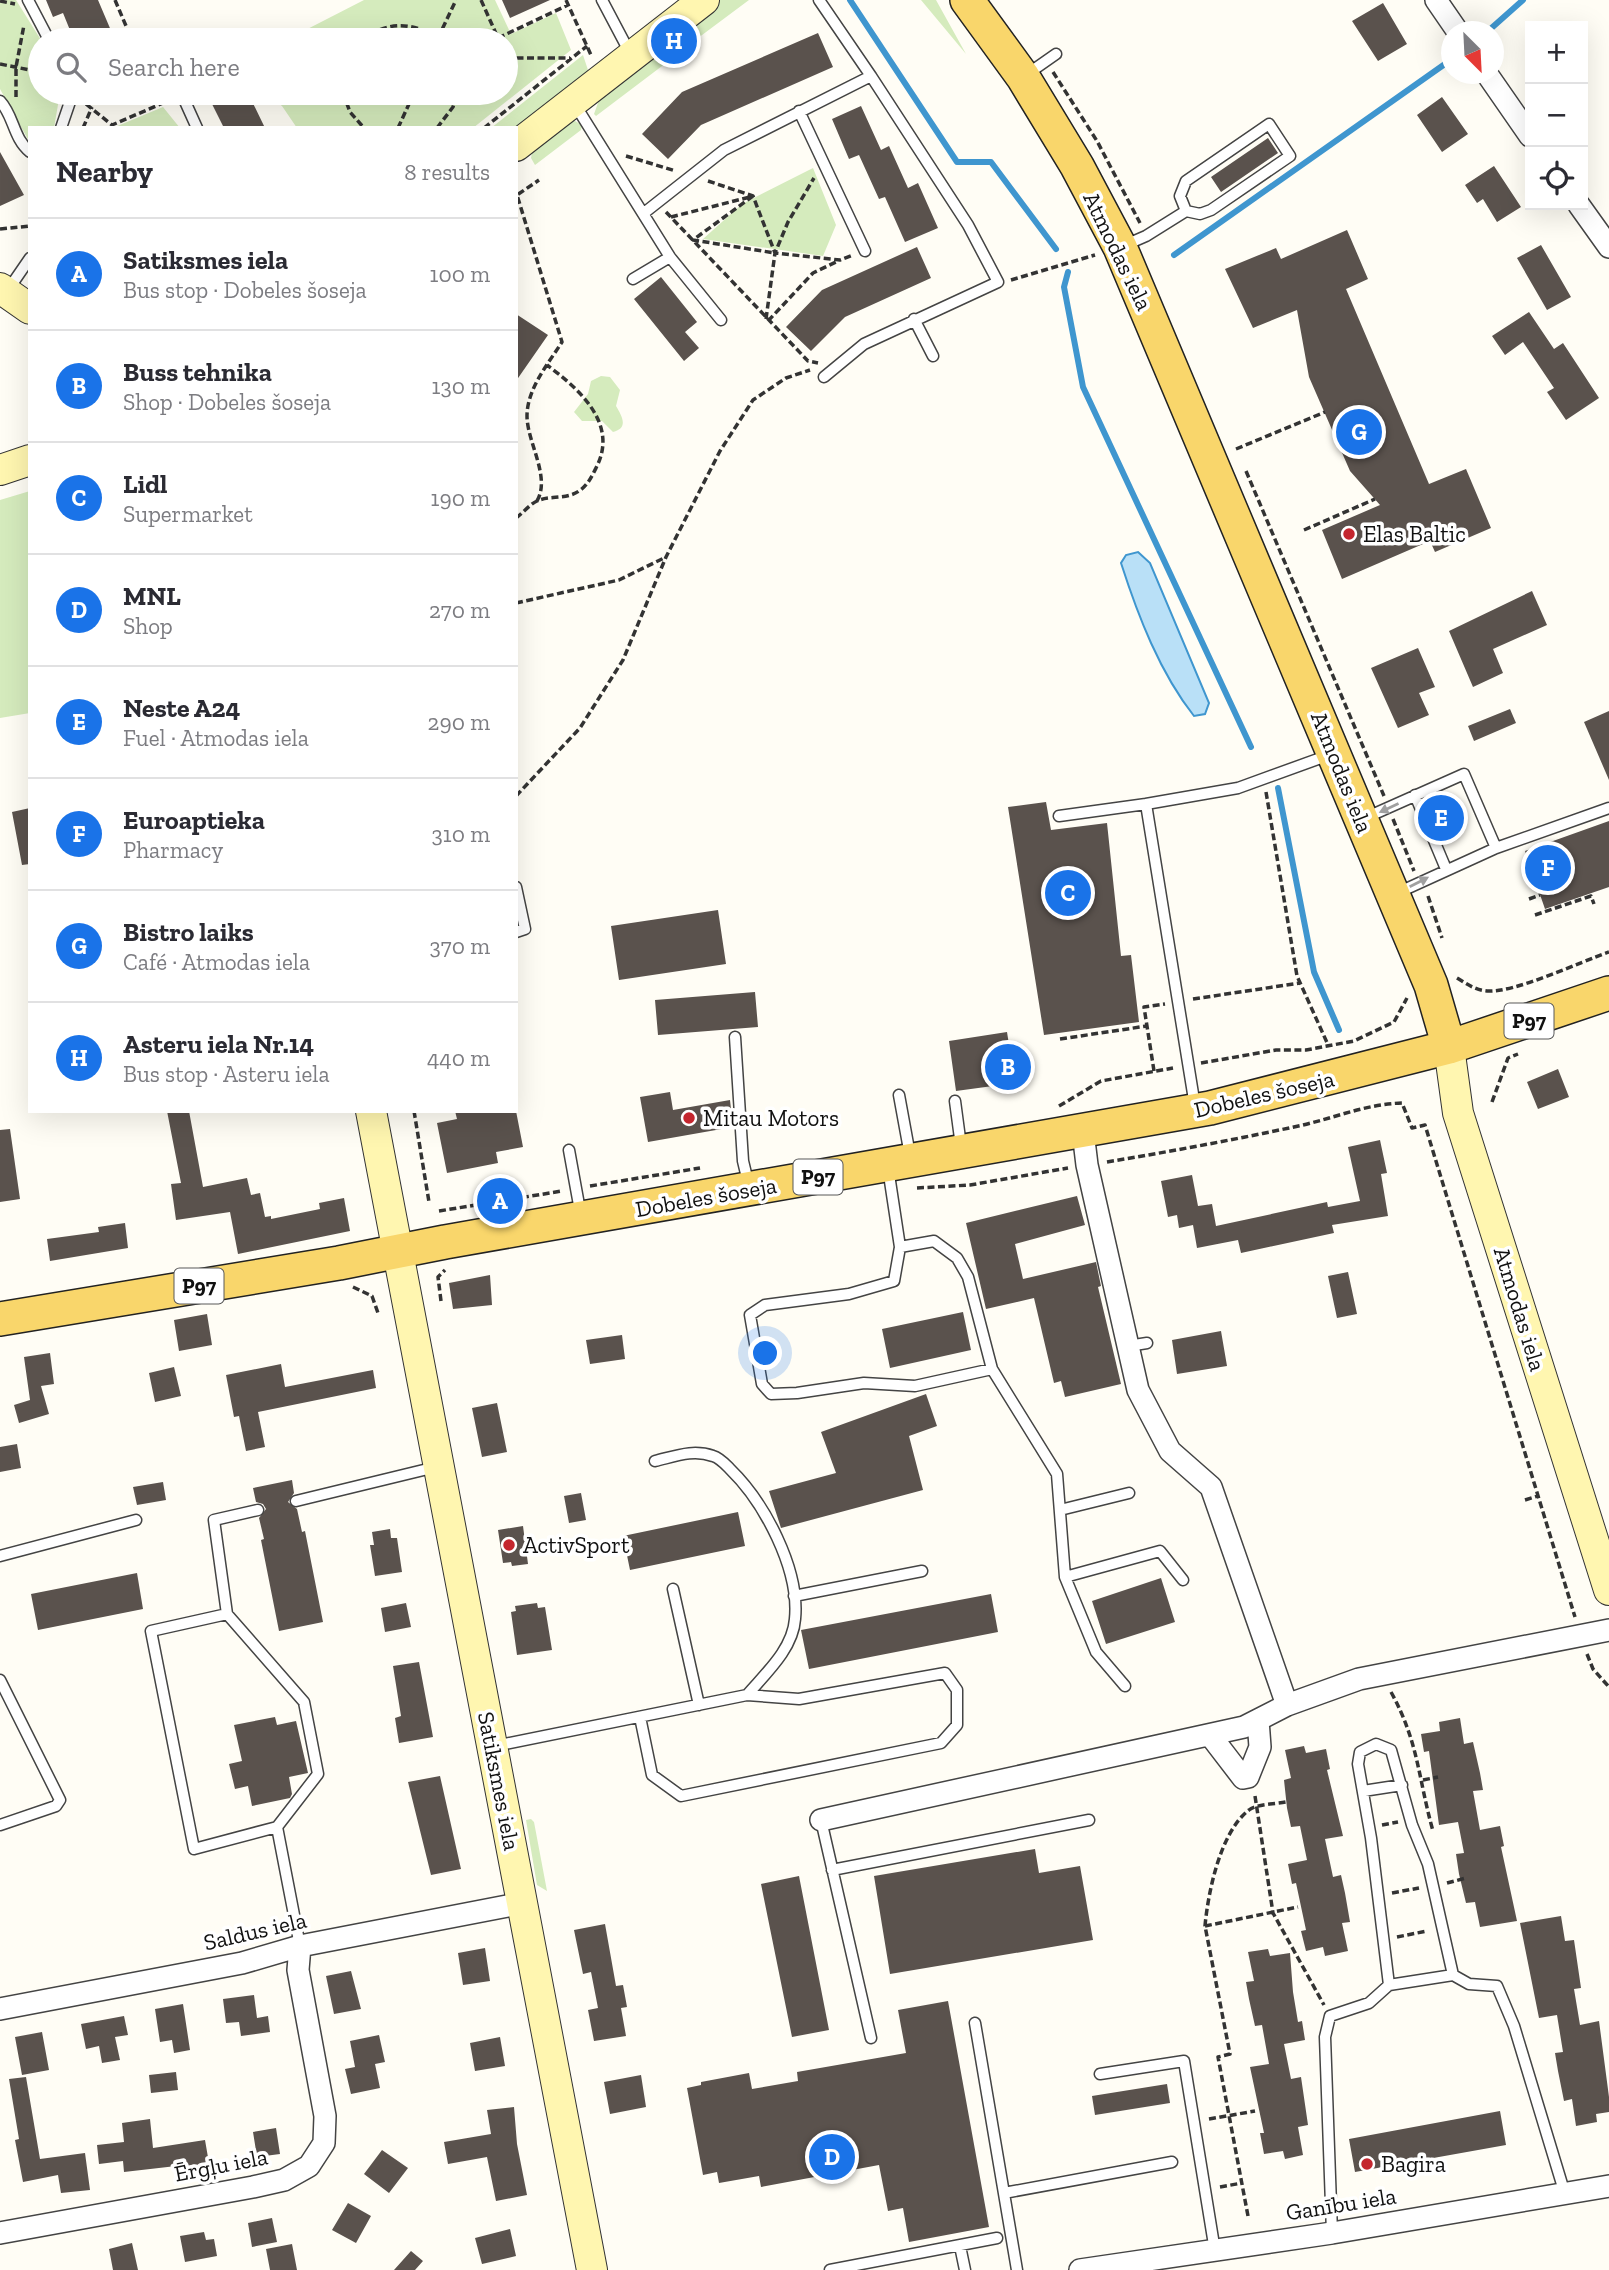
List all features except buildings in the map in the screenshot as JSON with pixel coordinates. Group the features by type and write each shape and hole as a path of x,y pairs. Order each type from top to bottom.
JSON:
{"main road":[{"name":"Atmodas iela","path":"967,0 1023,77 1077,166 1120,247 1431,985 1449,1047"},
{"name":"Dobeles šoseja","path":"0,1319 749,1189 897,1173 962,1152 1196,1111 1449,1047 1609,993"}],"street":[{"path":"518,145 704,0"},
{"path":"1436,0 1450,21"},
{"path":"1494,84 1525,129"},
{"path":"1583,210 1609,247"},
{"path":"0,470 28,461"},
{"name":"Atmodas iela","path":"1449,1047 1458,1113 1609,1590"},
{"name":"Satiksmes iela","path":"371,1113 592,2270"},
{"path":"1083,1132 1087,1165 1138,1345 1138,1390 1170,1451 1211,1487 1287,1705"},
{"path":"821,1820 1244,1727 1287,1705 1359,1679 1609,1630"},
{"path":"1210,1735 1234,1769 1243,1778 1248,1777 1260,1747 1258,1720"},
{"name":"Saldus iela","path":"0,2009 242,1963 300,1946 523,1903"},
{"name":"Ērgļu iela","path":"0,2232 253,2187 284,2180 309,2166 324,2143 325,2116 298,1970 300,1946"},
{"name":"Ganību iela","path":"1080,2270 1332,2233 1609,2186"}],"lane":[{"path":"602,0 623,44 632,56"},
{"path":"819,0 968,225 998,282 864,344 824,377"},
{"path":"29,3 43,28"},
{"path":"1023,77 1056,54"},
{"path":"644,213 724,150 871,76"},
{"path":"0,101 6,107 22,145 28,150"},
{"path":"574,103 670,257 721,320"},
{"path":"62,126 70,105"},
{"path":"187,105 196,126"},
{"path":"799,111 865,251"},
{"path":"1120,247 1146,236 1186,211 1200,214 1211,210 1290,156 1269,124 1186,181 1180,196 1186,211"},
{"path":"633,279 670,257"},
{"path":"12,297 28,262"},
{"path":"914,319 933,356"},
{"path":"1059,817 1146,804 1264,781 1334,752"},
{"path":"1362,820 1464,774 1496,848"},
{"path":"1415,794 1446,869"},
{"path":"1146,804 1176,1002 1196,1111"},
{"path":"1393,895 1496,848 1609,808"},
{"path":"518,896 525,929 518,931"},
{"path":"736,1037 743,1161 749,1189"},
{"path":"899,1095 897,1173 900,1247 894,1282 849,1294 765,1305 750,1315 762,1384 771,1394 864,1383 915,1386 992,1368"},
{"path":"955,1101 962,1152"},
{"path":"569,1150 581,1218"},
{"path":"900,1247 934,1241 957,1258 968,1277 992,1368 1057,1475 1065,1577 1096,1652 1125,1686"},
{"path":"655,1461 690,1452 716,1456 740,1479 765,1515 785,1556 796,1620 783,1652 747,1695"},
{"path":"296,1501 438,1467"},
{"path":"1060,1510 1129,1493"},
{"path":"227,1614 151,1631 194,1849 277,1827 318,1774 304,1702 227,1614 214,1520 258,1510"},
{"path":"0,1556 136,1520"},
{"path":"1065,1577 1160,1552 1184,1580"},
{"path":"794,1596 922,1571"},
{"path":"673,1590 699,1705"},
{"path":"492,1747 747,1695 799,1699 945,1673 957,1690 957,1725 941,1743 681,1796 652,1775 640,1717"},
{"path":"0,1680 60,1800 56,1806 0,1825"},
{"path":"1389,1985 1358,1764 1360,1752 1376,1744 1391,1750 1433,1886 1453,1975"},
{"path":"1363,1791 1402,1785"},
{"path":"821,1820 871,2038"},
{"path":"832,1870 1089,1820"},
{"path":"277,1827 300,1946"},
{"path":"1332,2233 1325,2037 1330,2016 1369,2003 1389,1985 1453,1975 1469,1984 1497,1986 1514,2026 1565,2194"},
{"path":"975,2023 1017,2270"},
{"path":"1100,2074 1184,2061 1215,2251"},
{"path":"1004,2193 1172,2162"},
{"path":"830,2270 997,2238"},
{"path":"960,2246 965,2270"},
{"path":"901,2257 903,2270"}],"path":[{"path":"115,0 126,28"},
{"path":"443,28 456,0"},
{"path":"481,0 493,28"},
{"path":"0,1 29,3 16,67"},
{"path":"518,28 567,2 587,46 518,101"},
{"path":"389,28 418,28"},
{"path":"518,58 572,58"},
{"path":"0,64 28,70"},
{"path":"89,105 112,126 157,105"},
{"path":"347,105 362,126"},
{"path":"399,126 409,105"},
{"path":"439,126 454,105"},
{"path":"487,126 513,105"},
{"path":"84,126 92,107"},
{"path":"619,153 627,166"},
{"path":"767,320 775,253 788,222 817,172 825,166"},
{"path":"518,794 580,728 622,660 666,557 720,451 753,400 786,378 825,364 808,361 767,320 671,217 656,191 680,172 753,196"},
{"path":"518,194 538,180"},
{"path":"753,196 775,253"},
{"path":"671,217 753,196"},
{"path":"693,240 753,196"},
{"path":"518,198 562,342 536,382 527,415 542,492 537,501 518,516"},
{"path":"0,229 28,226"},
{"path":"693,240 839,260"},
{"path":"998,282 1019,279 1120,247"},
{"path":"767,320 813,273 865,251"},
{"path":"537,501 577,493 589,483 603,453 600,425 595,410 586,398 547,365"},
{"path":"1236,449 1325,412"},
{"path":"1304,530 1375,499"},
{"path":"518,603 619,580 666,557"},
{"path":"1264,781 1300,983 1329,1046"},
{"path":"1529,900 1541,895"},
{"path":"1535,915 1591,896 1594,904"},
{"path":"1457,978 1474,989 1490,992 1518,985 1609,952"},
{"path":"1154,1071 1144,1007 1300,983"},
{"path":"1354,1041 1394,1022 1407,1000 1407,993"},
{"path":"1060,1039 1147,1026"},
{"path":"1492,1102 1508,1058 1529,1049"},
{"path":"897,1173 933,1186 970,1185 1214,1144 1319,1121 1373,1104 1402,1103 1412,1128 1425,1125 1581,1637 1593,1670 1609,1687"},
{"path":"414,1113 429,1202"},
{"path":"441,1301 438,1278 448,1267"},
{"path":"363,1290 372,1296 378,1313"},
{"path":"1525,1500 1538,1496"},
{"path":"1382,1675 1408,1724 1433,1833"},
{"path":"1248,1777 1254,1790 1273,1913 1330,2016"},
{"path":"1420,1781 1438,1777"},
{"path":"1248,2217 1218,2057 1230,2054 1205,1926 1208,1895 1219,1858 1238,1822 1250,1808 1286,1802"},
{"path":"1369,1828 1411,1820"},
{"path":"1446,1873 1452,1895"},
{"path":"1448,1882 1466,1878"},
{"path":"1377,1896 1433,1886"},
{"path":"1205,1926 1298,1906"},
{"path":"1382,1940 1443,1928"},
{"path":"1194,2122 1255,2111"},
{"path":"1206,2190 1242,2183"}],"green space":[{"path":"0,0 16,0 34,28 28,28 28,105 58,105 54,126 28,126 28,139 0,89"},
{"path":"364,0 495,0 508,28 309,28"},
{"path":"719,0 749,0 694,41 688,33"},
{"path":"921,0 936,0 966,54"},
{"path":"556,13 571,50 518,92 518,31"},
{"path":"664,52 670,60 596,116 594,114 603,89"},
{"path":"583,55 588,70 584,83 518,127 494,126"},
{"path":"502,105 476,126 296,126 282,106"},
{"path":"163,107 178,126 117,126"},
{"path":"564,121 575,121 582,125 581,130 535,165 531,158 533,147"},
{"path":"813,168 836,225 823,256 703,239 742,204"},
{"path":"601,376 610,377 620,390 616,406 623,425 613,432 602,421 582,421 574,412 588,394 591,381"},
{"path":"28,492 28,713 0,718 0,500"},
{"path":"531,1819 534,1822 547,1891 537,1885 526,1820"}],"water":[{"path":"1138,552 1150,563 1209,703 1205,714 1194,716 1182,699 1160,663 1143,623 1121,563 1126,555"}],"waterway":[{"path":"850,0 957,162 991,162 1056,249"},
{"path":"1499,21 1523,0"},
{"path":"1174,255 1441,67"},
{"path":"1068,272 1064,287 1083,387 1251,747"},
{"path":"1278,788 1314,972 1339,1030"}],"place":[{"name":"Asteru iela Nr.14","path":"674,41"},
{"name":"Bistro laiks","path":"1359,432"},
{"name":"Elas Baltic","path":"1349,534"},
{"name":"Neste A24","path":"1441,818"},
{"name":"Euroaptieka","path":"1548,868"},
{"name":"Lidl","path":"1068,893"},
{"name":"Buss tehnika","path":"1008,1067"},
{"name":"Mitau Motors","path":"689,1118"},
{"name":"Satiksmes iela","path":"500,1201"},
{"name":"ActivSport","path":"509,1545"},
{"name":"MNL","path":"832,2157"},
{"name":"Bagira","path":"1367,2164"}]}
